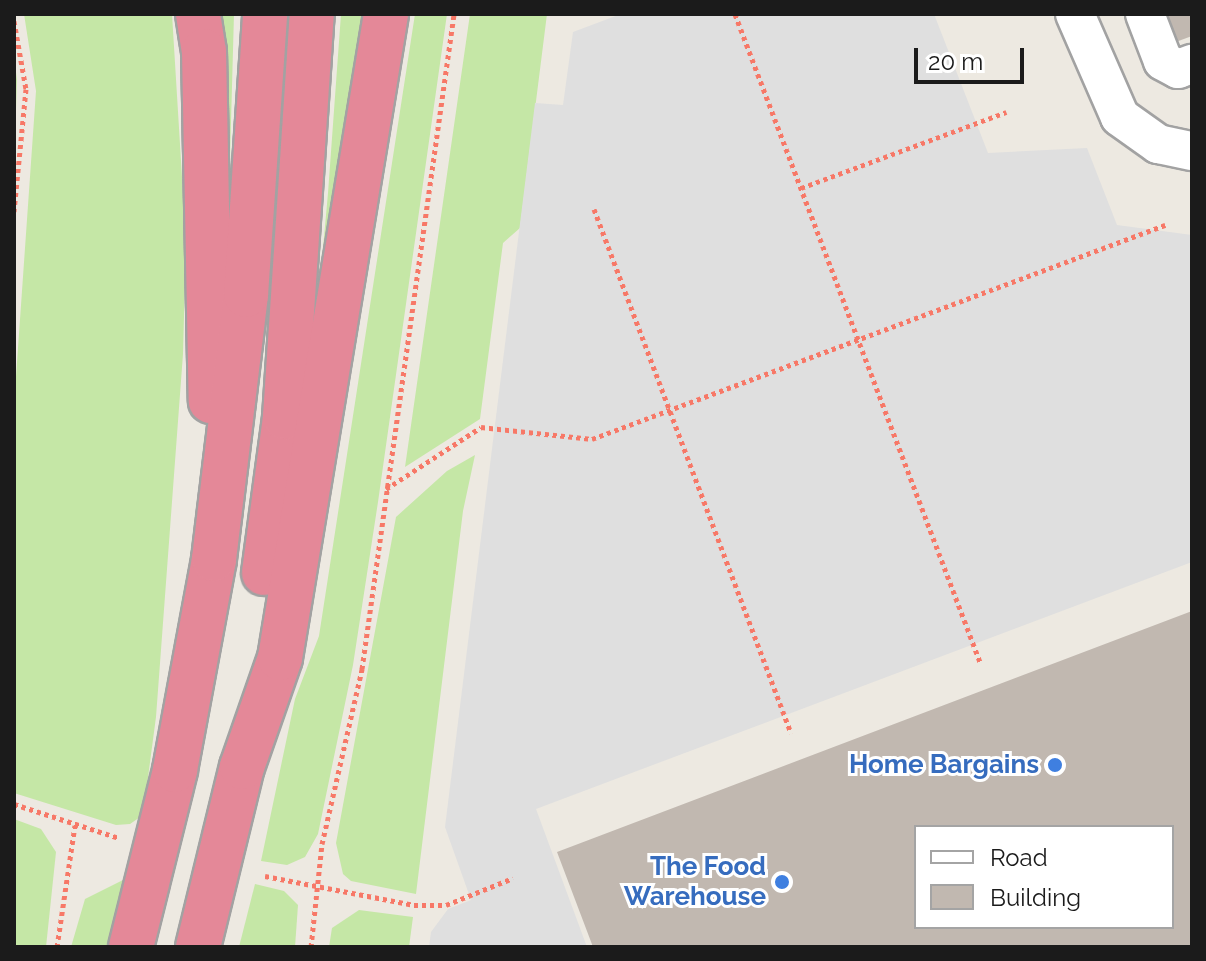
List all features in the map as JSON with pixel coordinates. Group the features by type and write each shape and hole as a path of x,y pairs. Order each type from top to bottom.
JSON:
{"highway":[{"path":"198,14 204,51 214,559"},
{"path":"131,947 175,770 214,559 246,295 265,14"},
{"path":"242,767 285,417 312,14"},
{"path":"198,947 242,767 280,658 386,14"}],"street":[{"path":"1075,14 1120,117 1158,144 1192,151"},
{"path":"1145,14 1163,61 1178,69 1192,64"}],"path":[{"path":"311,947 320,889 322,844 362,669 454,14"},
{"path":"735,14 980,662"},
{"path":"14,21 26,89 14,211"},
{"path":"801,188 1006,112"},
{"path":"594,209 791,733"},
{"path":"386,489 481,427 592,439 1165,225"},
{"path":"14,804 120,838"},
{"path":"57,947 75,825"},
{"path":"265,876 320,889 446,905 513,878"}],"green space":[{"path":"24,14 172,14 186,242 183,354 156,717 143,815 130,824 116,825 14,793 14,405 36,91"},
{"path":"216,14 234,14 230,158 220,159"},
{"path":"341,14 373,14 318,304 328,193"},
{"path":"415,14 447,14 353,665 318,834 305,857 287,865 261,861 295,699 319,636"},
{"path":"470,14 547,14 520,228 503,243 480,419 405,467"},
{"path":"14,56 17,80 14,171"},
{"path":"475,455 463,511 416,894 351,881 343,874 336,843 396,517 447,471"},
{"path":"14,819 41,829 56,852 46,947 14,947"},
{"path":"127,878 107,947 71,947 85,899"},
{"path":"255,884 284,891 298,905 295,947 239,947"},
{"path":"359,910 413,917 409,947 329,947 332,928"}],"shaded area":[{"path":"621,14 934,14 988,153 1087,148 1117,225 1192,235 1192,562 536,809 587,947 429,947 431,932 448,909 471,900 445,827 535,103 563,105 573,32"}],"building":[{"path":"1163,14 1192,14 1192,36 1173,43"},
{"path":"1192,611 1192,947 593,947 557,852"}],"place":[{"name":"Home Bargains","path":"1055,765"},
{"name":"The Food Warehouse","path":"782,882"}]}
